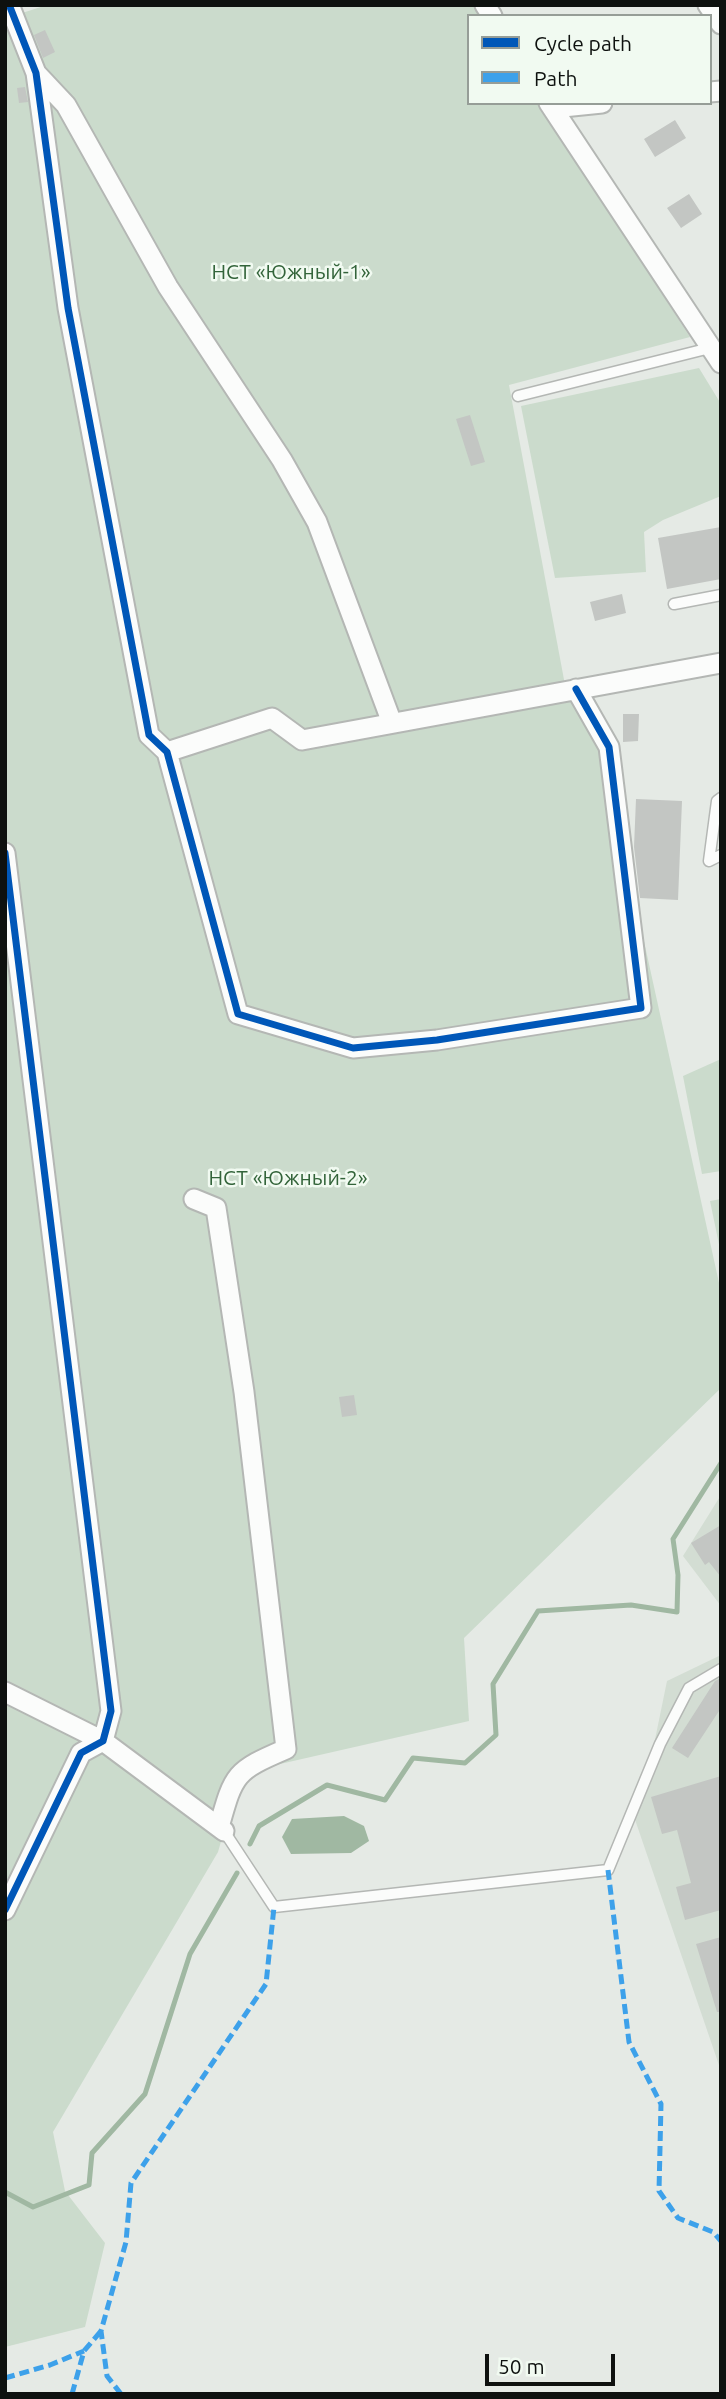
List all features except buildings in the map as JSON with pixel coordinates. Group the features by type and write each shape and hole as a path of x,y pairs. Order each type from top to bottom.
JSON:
{"street":[{"path":"708,5 721,24"},
{"path":"10,7 36,73 68,308 149,735 167,752 237,1014 353,1048 437,1040 641,1008 608,747 576,690"},
{"path":"36,73 66,105 168,287 282,460 317,522 392,723"},
{"path":"551,106 716,356"},
{"path":"167,752 272,718 302,740 721,663"},
{"path":"5,853 111,1711 103,1741 81,1753 5,1910"},
{"path":"5,1692 103,1741 221,1829 229,1789 246,1766 286,1749 244,1392 216,1208 194,1199"}],"lane":[{"path":"518,396 716,356"},
{"path":"674,604 721,595"},
{"path":"721,798 717,801 709,861 721,855"},
{"path":"221,1829 274,1908 608,1870 660,1744 689,1688 721,1669"}],"shaded area":[{"path":"721,1495 721,1606 683,1556"},
{"path":"721,1655 721,2071 630,1805 651,1759 667,1681"},
{"path":"344,1816 364,1826 369,1841 351,1853 291,1854 282,1837 292,1819"}],"green space":[{"path":"47,5 476,5 482,14 467,14 467,105 540,105 690,337 509,385 565,685 602,750 721,1292 721,1388 464,1638 469,1721 258,1769 221,1804 224,1831 218,1852 53,2132 65,2191 105,2243 85,2327 5,2347 5,25 19,14"},
{"path":"699,368 721,404 721,496 663,520 644,532 646,572 555,578 521,406"},
{"path":"721,1059 721,1171 702,1174 683,1076"},
{"path":"721,1199 721,1254 710,1201"}],"waterway":[{"path":"250,1844 259,1826 327,1785 385,1800 413,1758 465,1763 496,1735 493,1684 538,1611 631,1605 677,1612 678,1575 673,1539 721,1463"},
{"path":"5,2192 33,2207 89,2185 92,2153 145,2094 190,1954 237,1873"}],"marked path":[{"path":"608,1870 629,2042 661,2104 659,2191 678,2218 713,2232 721,2241"},
{"path":"121,2394 107,2376 101,2331 126,2242 131,2183 266,1984 274,1907"},
{"path":"72,2394 84,2351 101,2331"},
{"path":"5,2378 50,2365 84,2351"}],"cycle path":[{"path":"10,7 36,73 68,308 149,735 167,752 238,1014 353,1048 437,1040 641,1008 609,747 576,689"},
{"path":"5,853 111,1711 103,1741 81,1753 5,1910"}],"park label":[{"name":"НСТ «Южный-1»","path":"291,272"},
{"name":"НСТ «Южный-2»","path":"288,1178"}]}
